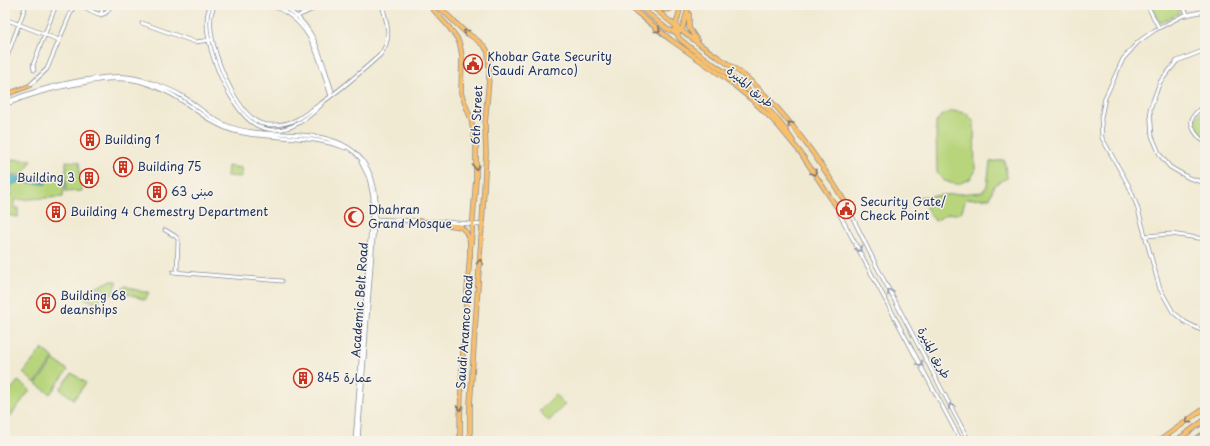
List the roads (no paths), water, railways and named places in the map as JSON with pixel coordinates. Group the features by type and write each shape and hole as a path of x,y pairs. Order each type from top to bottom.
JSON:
{"highway":[{"path":"470,243 470,258"},
{"path":"1176,441 1205,420"},
{"path":"1194,441 1205,434"}],"main road":[{"name":"6th Street","path":"429,5 457,38 462,56 461,93 471,119 476,147 476,178 470,258"},
{"name":"6th Street","path":"437,5 464,31 485,47 488,52 489,79 485,124 486,154 482,225"},
{"name":"طريق المنيرة","path":"628,5 671,40 724,77 751,99 776,123 800,152 836,206"},
{"path":"638,5 667,29 676,33"},
{"name":"طريق المنيرة","path":"650,5 675,26 756,85 796,131 832,180 844,202"},
{"path":"650,5 663,10 670,9 676,5"},
{"path":"681,5 675,26 676,33 682,41 730,76 762,103 788,133 800,152"},
{"path":"676,33 682,30 690,5"},
{"path":"690,5 688,21 689,28 703,46"},
{"path":"5,95 29,86"},
{"path":"419,221 462,227 469,236 470,243"},
{"name":"Saudi Aramco Road","path":"470,441 471,382 482,225"},
{"name":"Saudi Aramco Road","path":"460,441 463,343 470,258"},
{"path":"1159,441 1205,408"}],"street":[{"path":"5,60 26,5"},
{"path":"34,70 33,65 56,5"},
{"path":"29,86 47,70 74,5"},
{"path":"101,15 103,5"},
{"path":"83,6 98,15 101,15 108,12 110,5"},
{"path":"211,5 206,17 222,81 238,108 252,123 260,127 282,129 299,123 313,114 325,101"},
{"path":"215,5 212,9 210,18 211,40 229,86 247,113 256,122 271,125 292,122 299,119 325,101 380,55 388,40 388,30 382,5"},
{"path":"270,5 296,17"},
{"path":"280,5 306,24 314,38 332,95"},
{"path":"296,17 322,5"},
{"path":"1147,5 1159,28"},
{"path":"1182,5 1188,15"},
{"path":"1205,11 1182,16 1159,28 1138,42 1123,58 1105,98 1100,118 1102,138 1129,186 1137,206 1160,289 1173,312 1185,322 1205,331"},
{"path":"5,19 59,40"},
{"path":"142,22 193,41 211,40"},
{"path":"1205,50 1178,61 1160,82 1150,109 1152,136 1160,155 1170,167 1188,178 1205,182"},
{"name":"Academic Belt Road","path":"5,104 22,95 46,87 107,77 128,77 150,82 180,95 210,116 229,126 255,132 325,138 347,147 358,155 372,177 376,199 373,219 357,441"},
{"path":"1205,107 1202,107 1192,118 1191,124 1196,134 1205,142"},
{"name":"طريق المنيرة","path":"849,210 880,274 969,441"},
{"name":"طريق المنيرة","path":"840,215 961,441"},
{"path":"373,219 482,225"},
{"path":"165,230 178,239 177,272"},
{"path":"1145,236 1171,234 1205,239"},
{"path":"173,272 282,281"}],"water":[{"path":"5,176 46,179 46,184 18,182 11,185 10,197 5,199"}],"tunnel":[{"path":"845,202 849,210"},
{"path":"836,206 840,215"}],"place":[{"name":"Khobar Gate Security (Saudi Aramco)","path":"473,64"},
{"name":"Building 1","path":"90,140"},
{"name":"Building 75","path":"123,167"},
{"name":"Building 3","path":"89,178"},
{"name":"مبنى 63","path":"157,192"},
{"name":"Security Gate/ Check Point","path":"846,209"},
{"name":"Building 4 Chemestry Department","path":"56,212"},
{"name":"Dhahran Grand Mosque","path":"354,217"},
{"name":"Building 68 deanships","path":"46,303"},
{"name":"عمارة 845","path":"303,378"}]}
